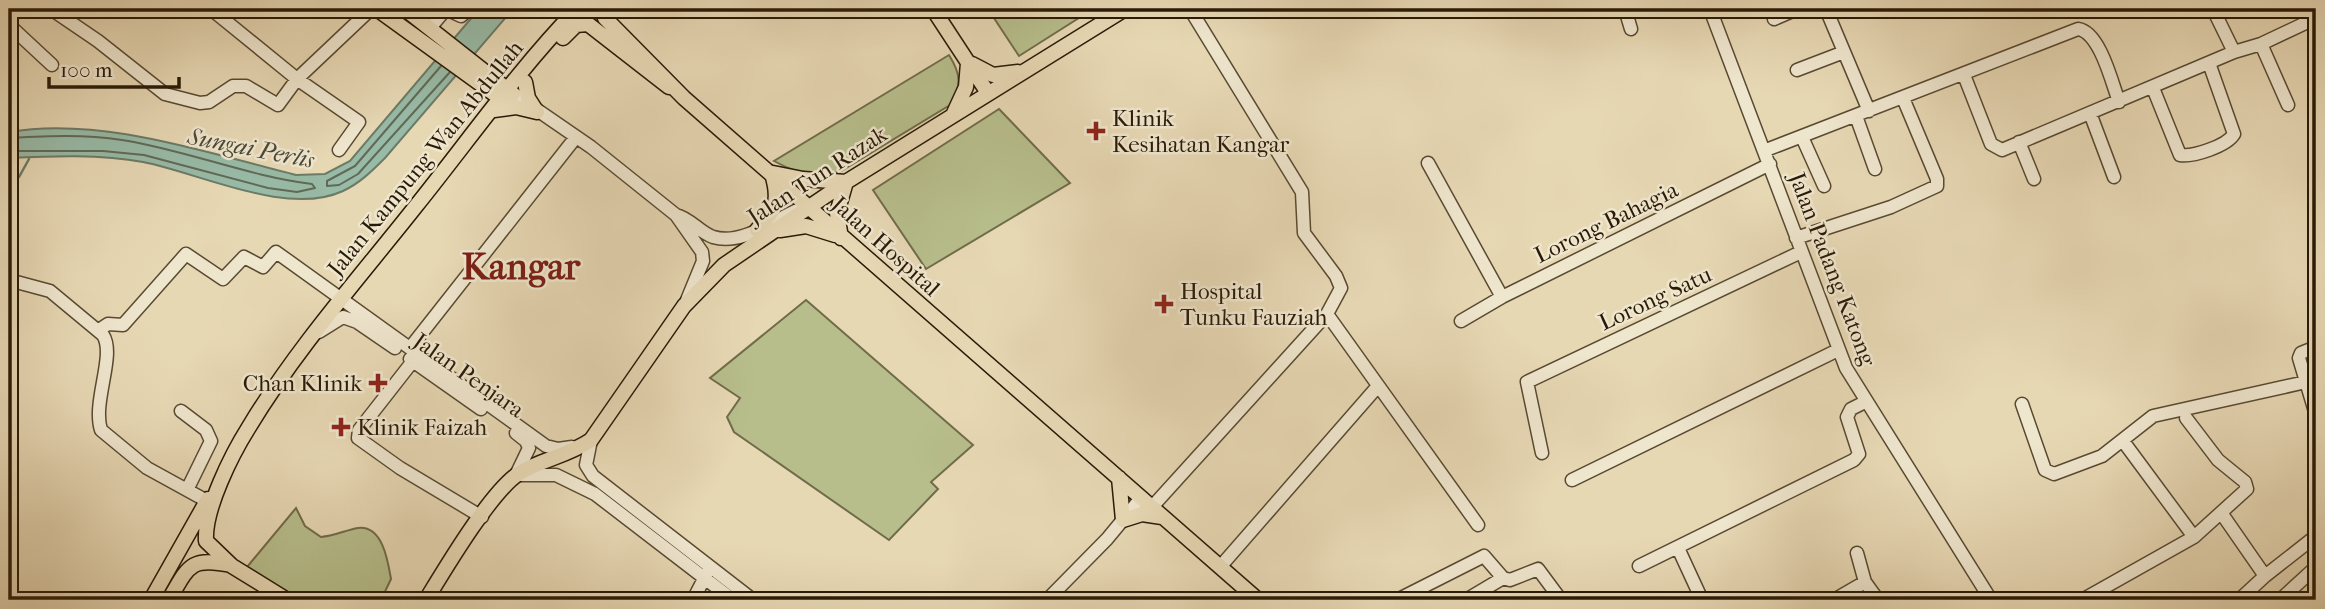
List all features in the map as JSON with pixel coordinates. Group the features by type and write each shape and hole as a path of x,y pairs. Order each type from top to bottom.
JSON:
{"main road":[{"path":"377,9 438,44 507,94"},
{"path":"405,9 430,28 438,44"},
{"path":"933,9 988,93"},
{"name":"Jalan Tun Razak","path":"591,440 684,306 724,265 763,232 1125,9"},
{"path":"477,72 525,75 573,27 585,23 587,15"},
{"name":"Jalan Kampung Wan Abdullah","path":"230,462 248,428 342,299 489,111 587,15"},
{"name":"Jalan Hospital","path":"587,15 646,73 684,98 1258,600"},
{"path":"967,62 993,75 1012,75 1027,70"},
{"path":"953,114 966,87 967,62"},
{"path":"525,75 528,98 537,112"},
{"path":"489,111 511,107 537,112"},
{"path":"771,173 803,179 846,182 837,213 841,237 798,226 763,232 777,206 778,194 771,173"},
{"path":"426,600 505,485 516,475 572,453 591,440"},
{"path":"151,600 230,462"},
{"path":"230,462 205,530 210,547 232,566 287,600"},
{"path":"1119,478 1122,520 1142,514 1164,518"},
{"path":"169,600 194,563 202,560 232,566"}],"street":[{"path":"51,9 98,41 150,84 174,97 209,102 225,90 240,85 254,89 278,105 297,79 371,9"},
{"path":"211,9 297,79 359,122 339,150"},
{"path":"430,28 446,9 461,16 469,9"},
{"path":"1047,600 1122,520 1147,503 1327,314 1341,288 1336,276 1304,233 1302,192 1190,9"},
{"path":"1625,9 1631,29"},
{"name":"Jalan Padang Katong","path":"1710,9 1766,150 1838,350 1865,402 1992,600"},
{"path":"1774,19 1797,9"},
{"path":"1826,9 1869,111"},
{"path":"2213,9 2234,52"},
{"path":"1964,75 1993,147 2002,150 2234,52 2261,44 2316,18"},
{"path":"1766,150 2068,33 2084,30 2096,41 2119,102"},
{"path":"12,31 52,65"},
{"path":"2261,44 2288,105"},
{"path":"1797,71 1844,52"},
{"path":"2153,88 2180,155 2192,155 2228,141 2234,134 2210,63"},
{"path":"507,94 576,137 676,215 698,244 703,261 684,306"},
{"path":"1796,238 1891,207 1937,186 1937,179 1903,98"},
{"path":"2090,113 2114,177"},
{"path":"1856,116 1875,169"},
{"path":"410,348 576,137"},
{"path":"1802,137 1824,187"},
{"path":"2020,142 2034,179"},
{"path":"1428,163 1502,297"},
{"name":"Lorong Bahagia","path":"1461,321 1502,297 1770,164"},
{"path":"676,215 684,217 712,237 739,237 763,232"},
{"name":"Jalan Penjara","path":"99,330 108,324 123,324 186,254 223,279 244,257 264,267 276,252 546,446 558,449 591,440"},
{"name":"Lorong Satu","path":"1542,453 1527,382 1801,252"},
{"path":"9,280 50,291 99,330 107,345 98,400 102,430 147,468 207,501"},
{"path":"1327,314 1478,525"},
{"name":"Jalan Penjara","path":"316,335 336,319 350,319 413,361 526,441 528,454 516,475"},
{"path":"2316,348 2299,355 2316,415"},
{"path":"1572,480 1838,350"},
{"path":"413,361 359,429 359,438 400,468 482,517"},
{"path":"2022,404 2045,470 2049,474 2087,463 2123,441 2140,424 2160,413 2306,382"},
{"path":"1220,567 1378,386"},
{"path":"1639,566 1854,460 1858,454 1847,417 1851,409 1865,402"},
{"path":"181,411 206,430 211,441 187,490"},
{"path":"2082,600 2194,537 2247,489 2245,481 2218,460 2186,418"},
{"path":"591,440 586,465 593,476 754,600"},
{"path":"2123,441 2194,537"},
{"path":"516,475 547,473 594,494 733,600"},
{"path":"2222,514 2266,576"},
{"path":"2239,600 2316,536"},
{"path":"1678,548 1702,600"},
{"path":"1857,553 1866,582 1878,600"},
{"path":"1397,600 1484,556 1503,578 1514,580 1536,568 1561,600"},
{"path":"693,600 705,580 709,565"},
{"path":"2280,600 2316,567"},
{"path":"1466,600 1503,578"},
{"path":"1834,600 1866,582"}],"shaded area":[{"path":"988,9 1093,9 1019,56"},
{"path":"949,55 956,68 958,80 957,92 950,105 841,171 807,174 774,161"},
{"path":"999,109 1070,183 926,269 873,190"},
{"path":"806,300 973,445 931,482 938,489 889,540 734,432 727,417 740,398 710,378"},
{"path":"296,508 305,526 321,537 358,528 373,532 379,538 391,579 381,600 299,600 247,567"}],"water":[{"path":"479,9 513,9 385,158 343,191 321,198 270,196 127,159 76,156 9,158 9,132 44,128 80,129 153,139 296,175 325,174 350,161"}],"waterway":[{"path":"19,177 29,159"}],"place":[{"name":"Klinik Kesihatan Kangar","path":"1096,131"},
{"name":"Hospital Tunku Fauziah","path":"1164,304"},
{"name":"Chan Klinik","path":"378,383"},
{"name":"Klinik Faizah","path":"341,427"}],"district":[{"name":"Kangar","path":"521,266"}],"water label":[{"name":"Sungai Perlis","path":"251,148"}]}
